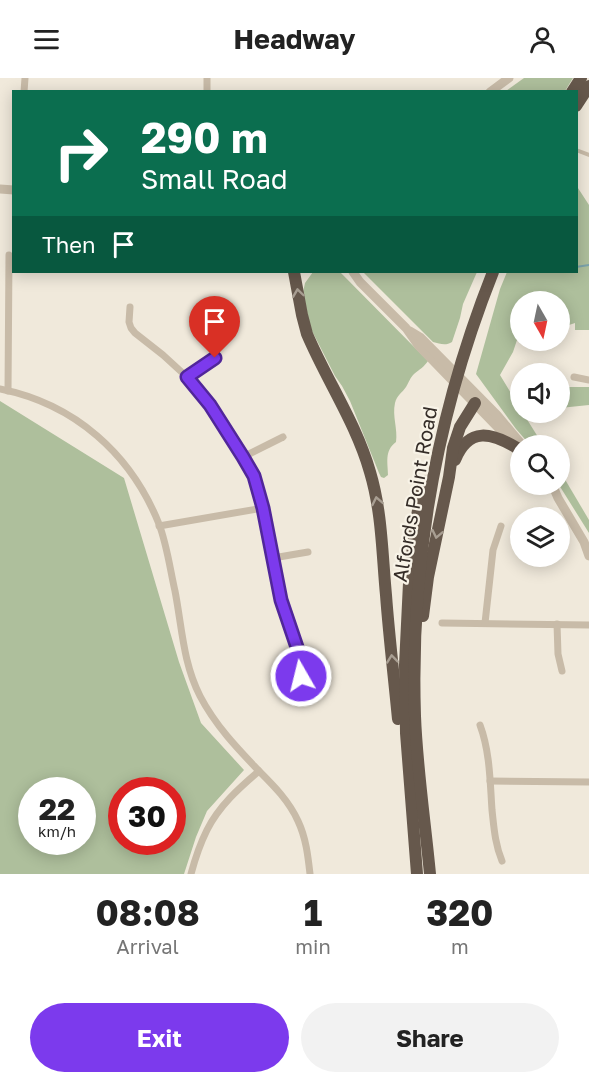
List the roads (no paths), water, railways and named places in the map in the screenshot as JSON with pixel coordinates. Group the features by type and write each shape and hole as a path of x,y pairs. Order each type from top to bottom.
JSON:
{"highway":[{"path":"578,103 589,86"},
{"path":"294,273 307,334 360,444 376,497 382,536 404,785 414,842"},
{"name":"Alfords Point Road","path":"417,874 406,741 404,685 411,557 419,502 435,427 462,332 484,273"},
{"name":"Alfords Point Road","path":"430,874 417,759 414,685 416,617 422,544 435,464 450,399 473,323 493,273"},
{"path":"449,477 455,440 472,395"},
{"path":"427,840 420,713 422,636 428,577 449,477 458,452 465,443 483,435 494,436 510,443"}],"street":[{"path":"493,90 509,78"},
{"path":"8,391 9,255"},
{"path":"347,273 360,282 419,341 510,437"},
{"path":"354,273 360,282"},
{"path":"130,307 129,322 135,333 187,377 210,405 254,476 263,508 281,600 301,659 302,671 299,682"},
{"path":"187,377 215,358"},
{"path":"574,376 589,380"},
{"path":"0,389 34,398 71,417 98,436 138,482 159,526 167,554 184,645 193,679 201,698 217,723 282,795 298,822 310,874"},
{"path":"243,457 283,437"},
{"path":"557,495 587,545 589,556"},
{"path":"159,526 263,508"},
{"path":"485,623 493,550 501,526"},
{"path":"273,558 308,552"},
{"path":"442,623 589,625"},
{"path":"557,624 558,654 562,671"},
{"path":"480,725 487,748 495,838 502,861"},
{"path":"190,874 202,839 216,814 259,771"},
{"path":"490,782 589,782"}],"waterway":[{"path":"578,267 589,265"}]}
